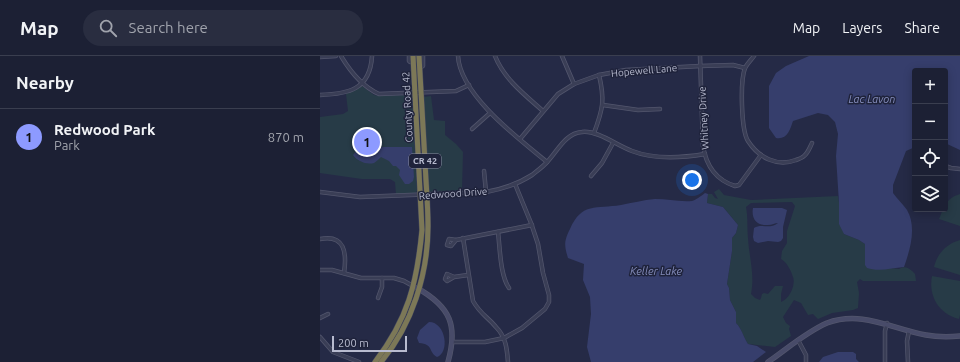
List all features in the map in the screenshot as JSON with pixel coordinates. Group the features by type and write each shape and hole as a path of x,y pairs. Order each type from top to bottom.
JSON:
{"highway":[{"name":"County Road 42","path":"413,56 422,230 416,287"},
{"name":"County Road 42","path":"416,287 425,259 428,227 419,56"},
{"name":"CR 42","path":"375,362 389,344 416,287"},
{"name":"CR 42","path":"381,362 391,350 413,309 416,287"}],"street":[{"path":"320,57 336,56"},
{"path":"341,56 362,83 379,94 415,94 456,91 469,85"},
{"path":"320,95 343,94 353,90 362,83 369,71 372,56"},
{"path":"409,56 409,61 413,62"},
{"path":"420,68 423,66 422,56"},
{"path":"458,56 462,73 490,113 547,162"},
{"path":"495,56 516,86 543,111"},
{"path":"562,56 574,84"},
{"name":"Whitney Drive","path":"700,56 705,154 709,165 720,179 730,185 735,186 739,185 761,155"},
{"path":"754,56 745,68 742,83 744,128 748,142 761,155 775,162 791,162 806,155 812,143"},
{"name":"Hopewell Lane","path":"520,139 558,94 574,84 599,74 626,70 700,66 733,65 745,68"},
{"path":"594,133 603,105 603,90 599,74"},
{"path":"603,105 638,110 660,109"},
{"path":"472,129 490,113"},
{"name":"Redwood Drive","path":"320,192 360,197 486,192 500,189 515,184 532,174 547,162 571,135 582,131 594,133 634,152 654,157 689,157 705,154"},
{"path":"590,176 602,163 613,142"},
{"path":"948,167 960,169"},
{"path":"484,171 486,192"},
{"path":"453,342 485,342 504,338 522,328 545,309 549,302 549,295 543,273 538,244 515,184"},
{"path":"456,240 532,225"},
{"path":"498,232 504,275 509,288"},
{"path":"320,239 334,238 340,242 345,251 346,262 344,273"},
{"path":"463,238 472,297 477,309 496,326 504,338 508,348 508,362"},
{"path":"320,270 332,270 361,278 394,278 416,287 438,302 447,313 452,327 453,342 448,362"},
{"path":"454,277 468,275"},
{"path":"378,298 382,287 382,278"},
{"path":"320,318 328,314"},
{"path":"768,362 819,327 839,320 860,318 909,331 935,336 960,336"},
{"path":"885,362 885,337 887,324"},
{"path":"908,362 907,341 909,331"},
{"path":"320,337 333,352 359,362"},
{"path":"798,340 804,350 806,362"}],"shaded area":[{"path":"362,86 374,95 408,95 412,97 417,191 414,194 396,195 395,182 390,179 362,179 320,173 320,117 343,114 348,111 346,94"},
{"path":"431,96 434,120 445,121 445,135 463,152 462,190 429,192 423,97"},
{"path":"719,189 724,195 751,200 838,196 844,234 865,244 865,265 910,269 915,274 916,281 863,281 860,279 857,282 859,293 858,308 832,313 818,319 813,314 808,315 801,303 794,300 783,317 786,323 790,326 789,329 791,336 775,347 748,344 736,323 736,312 730,300 729,288 727,284 732,251 732,238 736,233 738,225 723,207 707,203 708,194 712,194 718,199 714,192","holes":["792,202 795,206 787,231 787,243 782,251 781,259 790,269 794,280 793,288 787,298 781,302 783,286 775,286 768,294 762,294 760,300 755,298 751,294 752,273 746,207 751,203"]},
{"path":"960,194 960,226 939,219 942,212 948,212 948,201"},
{"path":"960,240 960,275 934,267 937,258 943,250 950,244"},
{"path":"932,276 960,281 959,319 946,313 936,303 932,290"}],"water":[{"name":"Lac Lavon","path":"809,56 960,56 960,150 948,144 948,68 912,68 912,148 906,151 893,185 893,193 907,210 912,224 912,238 904,267 881,270 867,268 865,265 865,244 844,234 839,224 836,156 838,134 835,122 828,115 818,113 793,121 788,134 780,138 776,138 769,128 769,86 776,73 786,66"},
{"path":"384,147 412,147 413,181 409,184 405,184 399,175 400,170 396,166 393,166 389,161 381,157 374,163 365,163 359,161 353,155 357,150"},
{"name":"Keller Lake","path":"705,193 708,194 707,203 723,207 738,225 736,233 732,238 732,251 727,284 729,288 730,300 736,312 736,323 748,344 757,346 766,352 753,362 591,362 587,347 591,314 590,297 583,280 584,264 568,258 565,246 570,229 575,220 580,214 591,208 621,205 655,199 692,201"},
{"path":"753,208 782,208 787,210 783,227 783,238 781,241 758,243 754,241 754,228 760,226 772,226 778,223 764,225 758,223 753,215"},
{"path":"429,322 435,323 439,327 444,338 444,350 437,357 432,353 427,345 419,343 417,338 420,330"},
{"path":"838,352 853,352 856,354 856,359 859,362 819,362 823,357"}],"place":[{"name":"Redwood Park","path":"367,142"}]}
